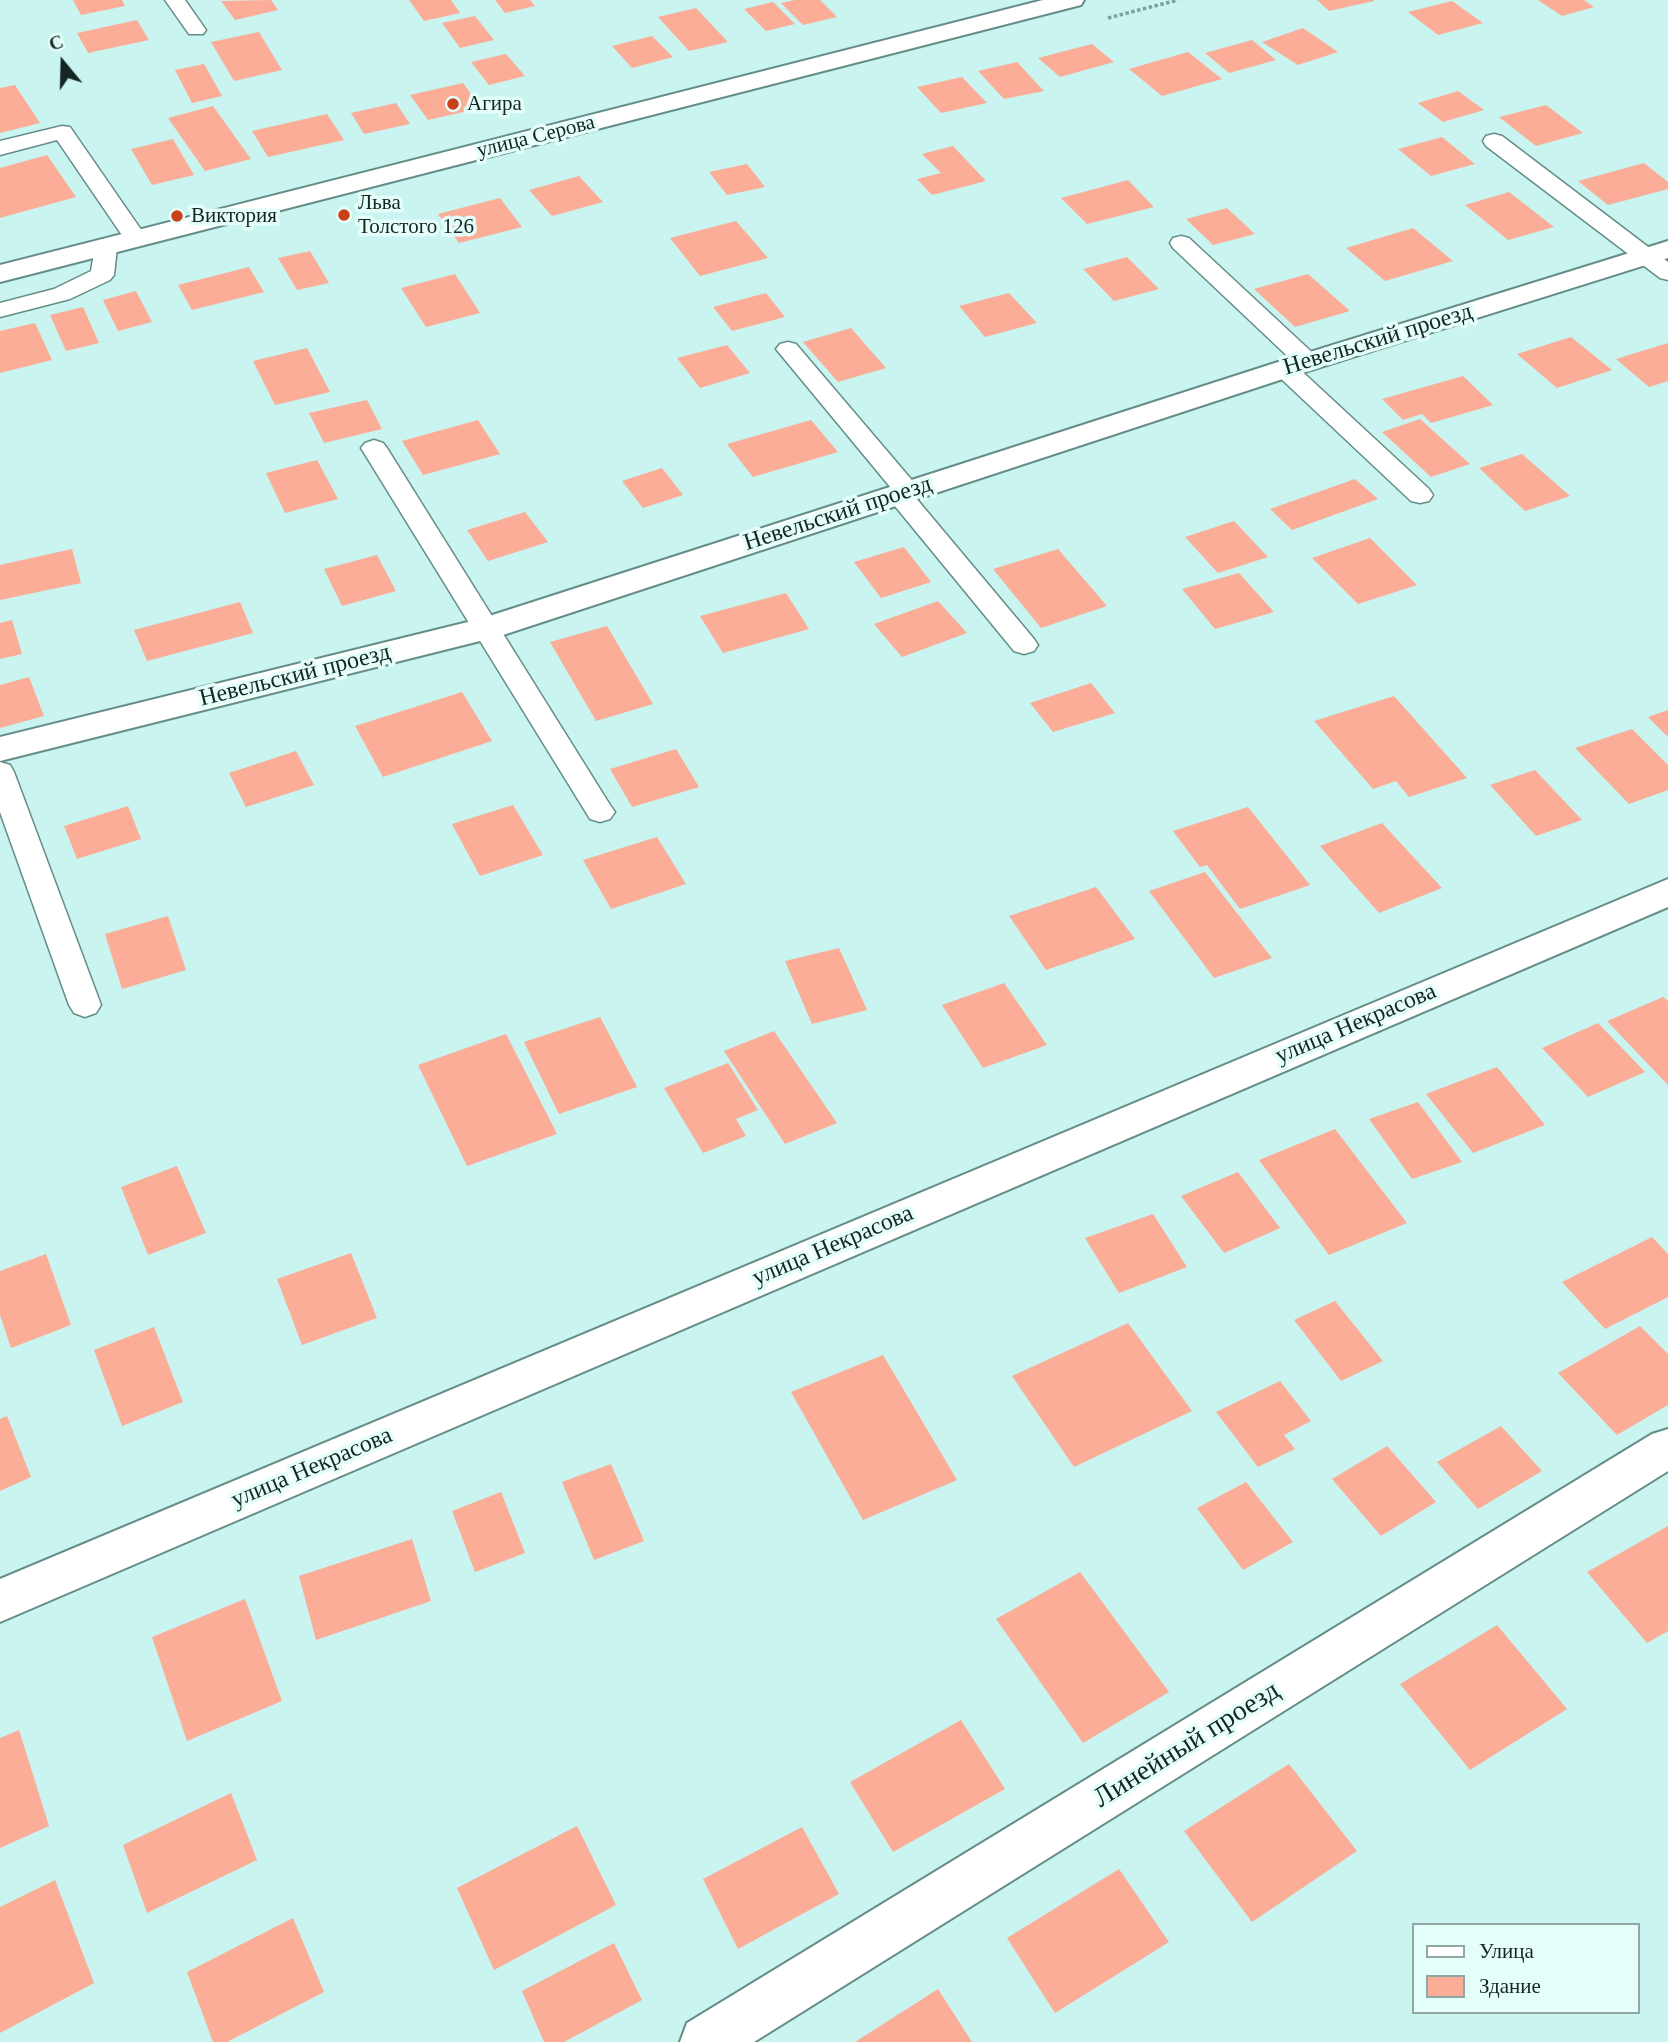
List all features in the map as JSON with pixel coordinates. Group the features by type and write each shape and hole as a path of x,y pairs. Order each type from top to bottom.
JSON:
{"street":[{"name":"улица Серова","path":"0,274 1072,0"},
{"name":"Невельский проезд","path":"0,749 488,628 1296,366 1661,259"},
{"name":"улица Некрасова","path":"0,1601 1668,892"},
{"name":"Линейный проезд","path":"706,2042 1668,1448"}],"lane":[{"path":"175,0 196,30"},
{"path":"0,148 62,132 136,239"},
{"path":"1494,141 1661,259"},
{"path":"1181,243 1420,495"},
{"path":"0,310 62,294 102,275 106,247"},
{"path":"788,349 1024,645"},
{"path":"374,448 600,812"},
{"path":"0,772 85,1005"}],"building":[{"path":"73,0 122,0 125,6 81,15"},
{"path":"271,0 278,10 235,20 221,1"},
{"path":"409,0 451,0 460,13 424,21"},
{"path":"495,0 530,0 535,6 505,13"},
{"path":"820,0 837,17 803,25 781,3"},
{"path":"1317,0 1374,0 1374,1 1329,11"},
{"path":"1538,0 1584,0 1594,7 1562,16"},
{"path":"1452,1 1483,23 1438,35 1408,12"},
{"path":"773,2 795,24 766,31 744,9"},
{"path":"696,8 728,42 689,51 658,17"},
{"path":"475,16 494,40 460,48 442,23"},
{"path":"137,20 149,40 88,53 77,33"},
{"path":"1303,28 1338,52 1298,65 1262,42"},
{"path":"259,32 282,70 234,81 211,42"},
{"path":"652,36 673,57 632,68 612,46"},
{"path":"1252,40 1276,60 1229,73 1205,53"},
{"path":"1092,44 1114,62 1060,77 1038,58"},
{"path":"1188,52 1222,79 1162,96 1129,69"},
{"path":"506,54 525,76 489,85 471,62"},
{"path":"1017,62 1044,91 1004,99 978,71"},
{"path":"204,64 222,96 192,103 175,70"},
{"path":"962,77 987,103 941,113 917,87"},
{"path":"463,83 481,108 428,120 410,95"},
{"path":"15,85 40,123 0,133 0,88"},
{"path":"1458,91 1484,110 1443,122 1418,103"},
{"path":"396,103 410,124 364,134 351,113"},
{"path":"1546,105 1583,133 1536,146 1499,117"},
{"path":"213,106 251,159 205,171 168,118"},
{"path":"327,114 344,140 268,157 252,131"},
{"path":"1442,137 1475,164 1431,176 1398,149"},
{"path":"173,139 194,175 152,185 131,149"},
{"path":"953,146 986,181 932,195 917,179 941,173 922,154"},
{"path":"47,155 76,197 0,218 0,168"},
{"path":"1644,163 1668,182 1668,189 1608,205 1578,181"},
{"path":"747,164 765,187 727,195 709,172"},
{"path":"579,176 603,202 552,216 529,190"},
{"path":"1128,180 1154,207 1087,224 1061,198"},
{"path":"1509,192 1554,227 1508,240 1465,205"},
{"path":"500,198 522,227 459,243 438,214"},
{"path":"1227,208 1255,234 1213,245 1186,219"},
{"path":"736,221 768,258 700,276 670,238"},
{"path":"1413,228 1453,261 1385,281 1346,248"},
{"path":"310,251 329,283 297,290 278,258"},
{"path":"1127,257 1159,289 1114,301 1083,269"},
{"path":"249,267 264,292 192,310 178,285"},
{"path":"455,274 480,313 426,327 401,288"},
{"path":"1308,274 1350,311 1295,327 1254,289"},
{"path":"136,291 152,322 118,331 103,300"},
{"path":"766,293 785,317 732,331 713,307"},
{"path":"1009,293 1037,323 985,337 959,306"},
{"path":"83,307 99,343 66,351 50,315"},
{"path":"35,323 52,360 0,373 0,331"},
{"path":"851,328 886,368 838,382 803,342"},
{"path":"1571,337 1612,370 1557,388 1517,354"},
{"path":"1668,343 1668,381 1649,387 1616,359"},
{"path":"727,345 750,373 700,388 677,358"},
{"path":"307,348 330,392 275,405 253,361"},
{"path":"1463,376 1493,405 1431,423 1422,414 1403,420 1382,399"},
{"path":"367,400 382,429 324,443 309,413"},
{"path":"1420,419 1470,464 1431,477 1382,432"},
{"path":"478,420 500,454 423,475 402,441"},
{"path":"811,420 838,452 753,477 727,444"},
{"path":"1522,454 1570,496 1525,511 1479,468"},
{"path":"317,460 338,499 285,513 266,473"},
{"path":"662,468 683,495 643,508 622,481"},
{"path":"1355,479 1378,499 1292,530 1270,509"},
{"path":"525,512 548,542 488,561 467,530"},
{"path":"1234,521 1268,557 1218,573 1185,537"},
{"path":"1370,538 1417,585 1358,604 1312,558"},
{"path":"904,547 931,582 881,598 854,562"},
{"path":"72,549 81,583 0,600 0,565"},
{"path":"1058,549 1107,606 1041,628 993,569"},
{"path":"377,555 396,591 342,606 324,569"},
{"path":"1239,573 1274,612 1215,629 1182,589"},
{"path":"786,593 809,629 723,653 700,616"},
{"path":"938,601 967,633 902,657 874,624"},
{"path":"240,602 253,633 147,661 134,630"},
{"path":"12,620 22,654 0,659 0,623"},
{"path":"607,626 653,704 596,721 550,642"},
{"path":"29,677 44,716 0,728 0,685"},
{"path":"1091,683 1115,713 1053,732 1030,703"},
{"path":"462,692 492,741 383,777 355,726"},
{"path":"1394,696 1467,778 1409,797 1396,781 1373,789 1314,721"},
{"path":"1668,710 1668,737 1648,717"},
{"path":"1632,729 1668,765 1668,790 1629,804 1575,748"},
{"path":"676,749 699,787 632,807 610,769"},
{"path":"296,751 314,785 246,807 229,773"},
{"path":"1535,770 1582,820 1536,836 1490,785"},
{"path":"513,805 543,855 480,876 452,824"},
{"path":"128,806 141,839 77,859 64,826"},
{"path":"1248,807 1310,885 1240,909 1207,865 1200,867 1173,831"},
{"path":"1382,823 1442,888 1379,913 1320,846"},
{"path":"657,837 686,884 611,909 583,860"},
{"path":"1205,872 1272,958 1214,978 1149,891"},
{"path":"1096,887 1135,939 1046,970 1009,916"},
{"path":"168,916 186,970 122,989 105,934"},
{"path":"839,948 867,1010 812,1024 785,961"},
{"path":"1004,983 1047,1045 983,1068 942,1005"},
{"path":"1663,997 1668,1001 1668,1085 1607,1021"},
{"path":"600,1017 637,1087 559,1114 524,1042"},
{"path":"1598,1023 1645,1072 1588,1097 1542,1048"},
{"path":"774,1031 837,1123 785,1144 724,1051"},
{"path":"506,1034 557,1134 467,1166 418,1065"},
{"path":"728,1063 758,1110 736,1119 746,1136 703,1153 664,1088"},
{"path":"1497,1067 1545,1125 1473,1153 1426,1094"},
{"path":"1418,1102 1462,1162 1412,1179 1369,1119"},
{"path":"1335,1129 1407,1223 1329,1255 1259,1160"},
{"path":"177,1166 206,1233 148,1255 121,1187"},
{"path":"1238,1172 1280,1228 1224,1253 1181,1196"},
{"path":"1153,1214 1187,1267 1119,1293 1085,1238"},
{"path":"1652,1237 1668,1254 1668,1297 1605,1329 1562,1282"},
{"path":"351,1253 377,1318 302,1345 277,1279"},
{"path":"46,1254 71,1325 11,1348 0,1315 0,1271"},
{"path":"1335,1301 1383,1361 1341,1381 1294,1320"},
{"path":"1128,1323 1192,1411 1074,1467 1012,1376"},
{"path":"1640,1326 1668,1354 1668,1405 1617,1435 1558,1373"},
{"path":"154,1327 183,1402 122,1426 94,1350"},
{"path":"883,1355 957,1480 863,1520 791,1392"},
{"path":"1280,1381 1311,1421 1284,1435 1295,1449 1258,1467 1216,1412"},
{"path":"7,1416 31,1477 0,1491 0,1419"},
{"path":"1501,1426 1542,1471 1478,1509 1437,1462"},
{"path":"1387,1446 1436,1502 1381,1536 1332,1479"},
{"path":"611,1464 644,1541 594,1560 562,1482"},
{"path":"1246,1482 1293,1542 1243,1570 1197,1508"},
{"path":"501,1492 525,1553 475,1572 452,1511"},
{"path":"1668,1526 1668,1631 1647,1643 1587,1572"},
{"path":"412,1539 431,1601 316,1640 299,1576"},
{"path":"1080,1572 1169,1692 1083,1743 996,1619"},
{"path":"245,1599 282,1701 187,1741 152,1637"},
{"path":"1497,1625 1567,1709 1470,1770 1400,1684"},
{"path":"961,1720 1005,1789 893,1852 850,1782"},
{"path":"19,1730 49,1826 0,1848 0,1738"},
{"path":"1289,1764 1357,1851 1252,1922 1184,1831"},
{"path":"231,1793 257,1860 147,1913 123,1845"},
{"path":"577,1826 616,1905 494,1970 457,1888"},
{"path":"802,1827 839,1894 738,1949 703,1879"},
{"path":"1119,1869 1169,1942 1055,2013 1007,1938"},
{"path":"55,1880 94,1983 0,2033 0,1907"},
{"path":"293,1918 324,1992 227,2042 213,2042 187,1972"},
{"path":"614,1943 642,2000 564,2042 544,2042 522,1991"},
{"path":"938,1989 972,2042 855,2042"}],"place":[{"name":"Агира","path":"453,104"},
{"name":"Льва Толстого 126","path":"344,215"},
{"name":"Виктория","path":"177,216"}]}
